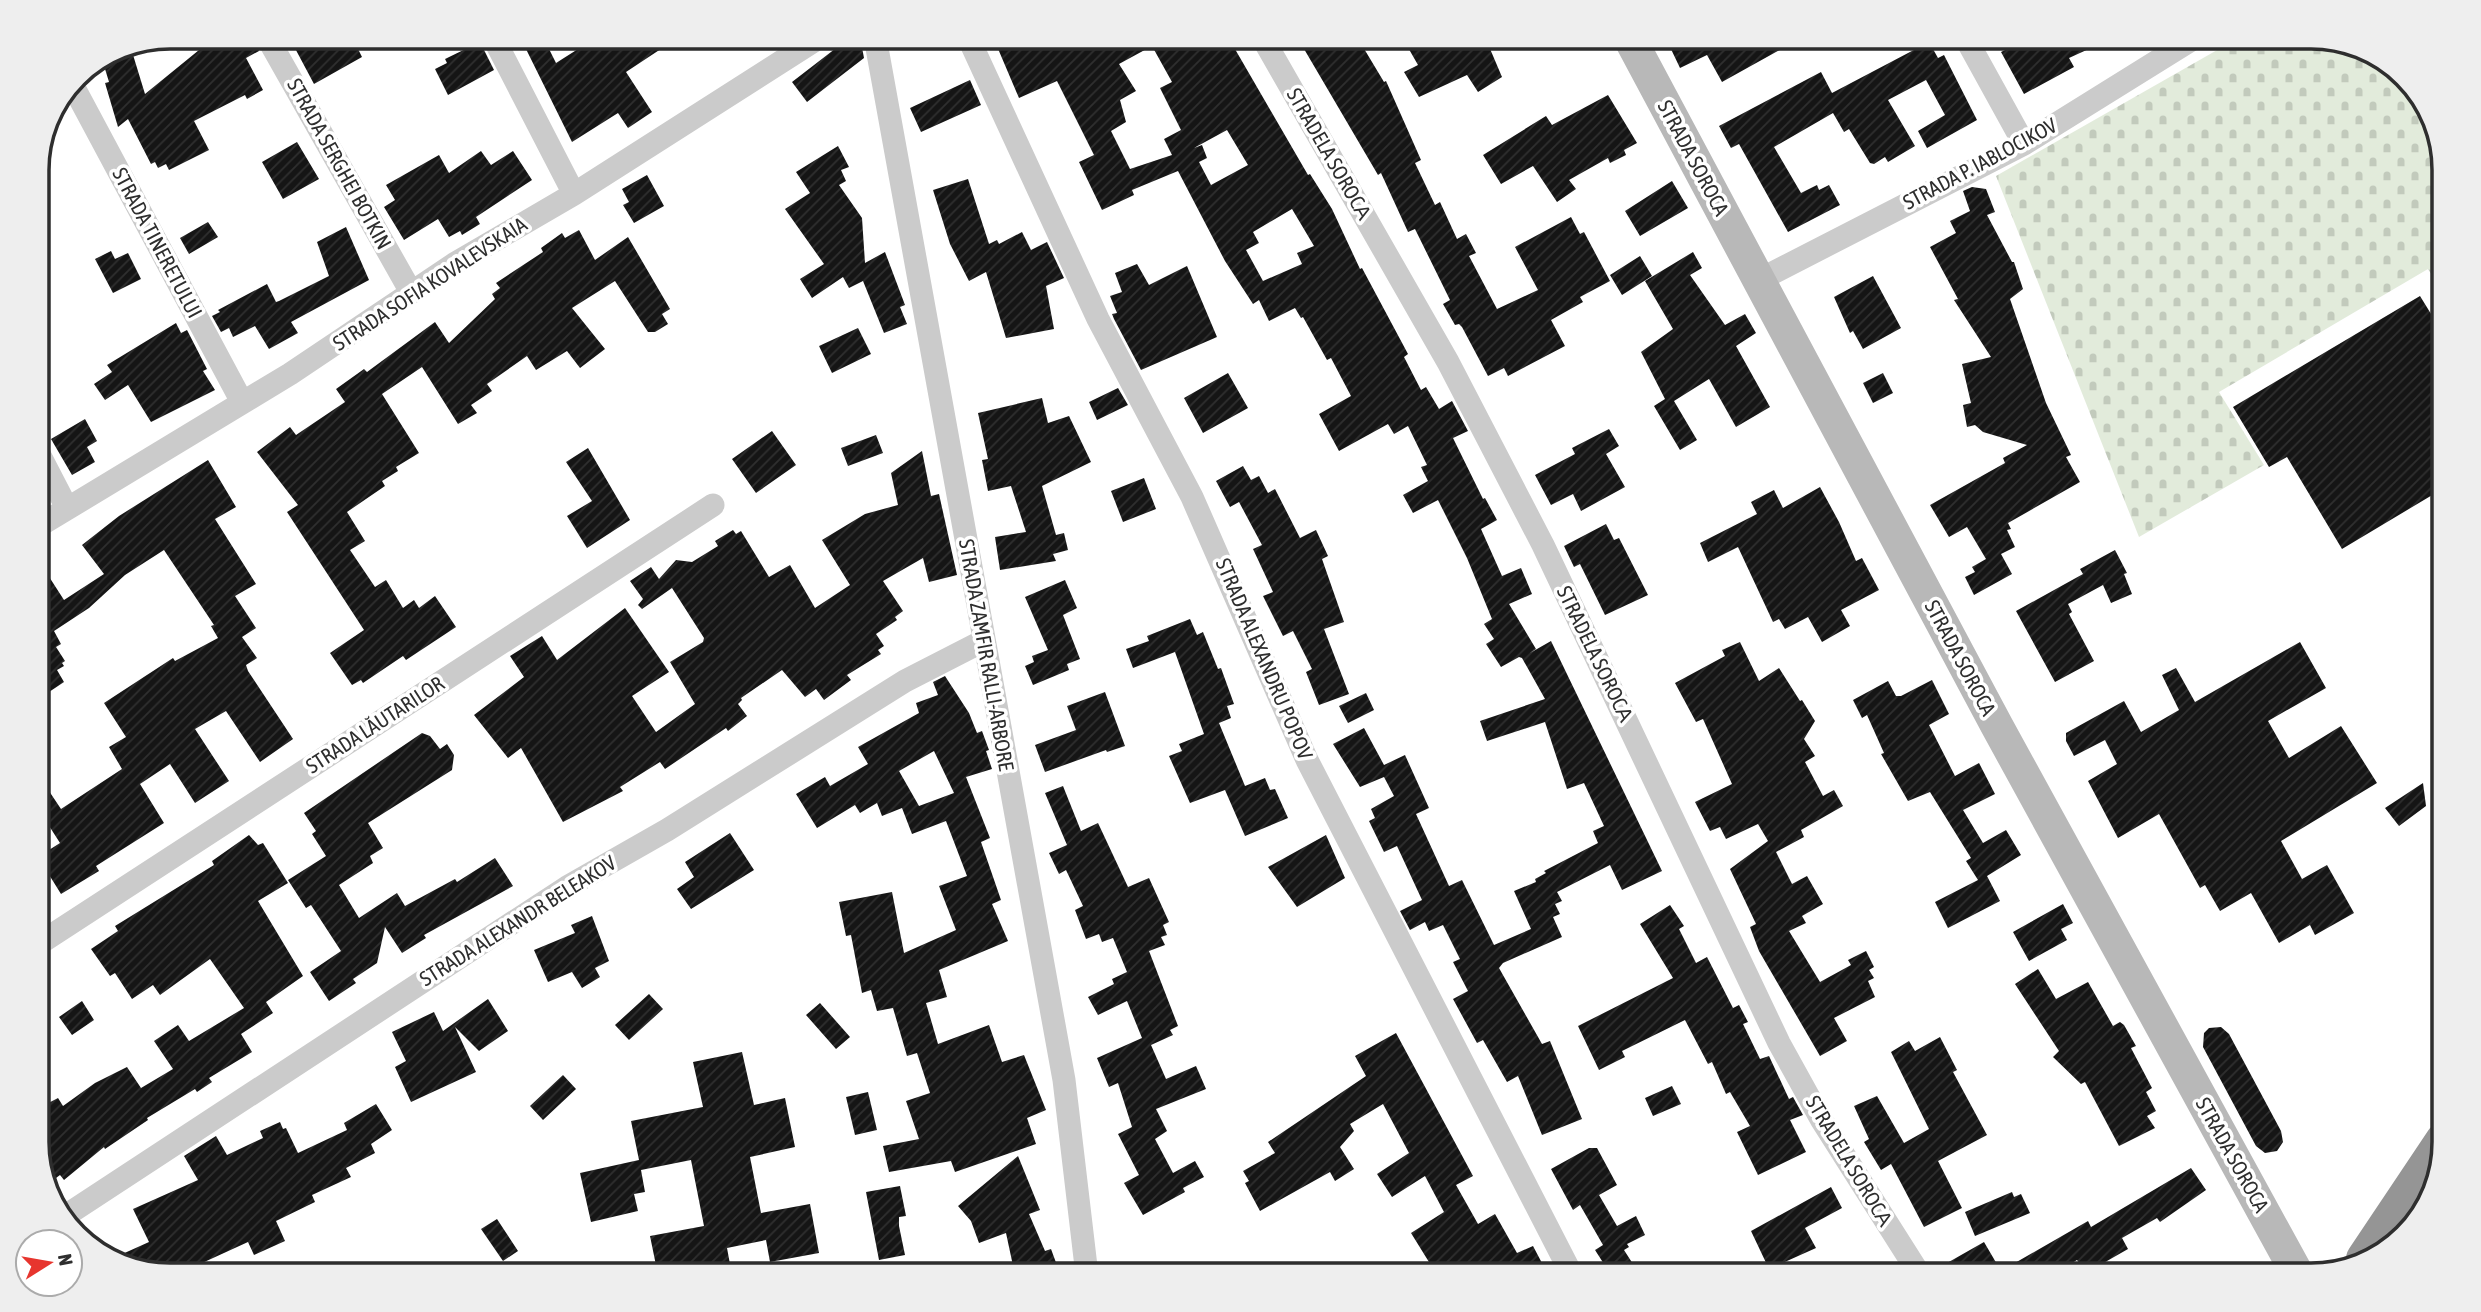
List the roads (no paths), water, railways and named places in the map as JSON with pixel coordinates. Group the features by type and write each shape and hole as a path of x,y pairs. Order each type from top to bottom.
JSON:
{"highway":[{"path":"2375,1245 2430,1162"}],"street":[{"name":"STRADA SERGHEI BOTKIN","path":"274,49 411,292"},
{"path":"499,49 574,194"},
{"name":"STRADA SOFIA KOVALEVSKAIA","path":"49,519 361,328 411,292 574,194 801,49"},
{"name":"STRADA ZAMFIR RALLI-ARBORE","path":"877,49 1064,1080 1086,1263"},
{"name":"STRADA ALEXANDRU POPOV","path":"974,49 1098,319 1192,497 1280,704 1307,760 1566,1263"},
{"name":"STRADELA SOROCА","path":"1269,49 1448,362 1543,545 1785,1052 1828,1129 1912,1263"},
{"name":"STRADA SOROCA","path":"1635,49 1997,726 2291,1263"},
{"path":"1972,49 2024,144"},
{"name":"STRADA P. IABLOCIKOV","path":"1759,280 2024,144 2177,49"},
{"name":"STRADA TINERETULUI","path":"77,93 242,402"},
{"path":"49,473 67,508"},
{"name":"STRADA LĂUTARILOR","path":"49,937 713,505"},
{"name":"STRADA ALEXANDR BELEAKOV","path":"71,1212 567,887 667,830 905,681 983,640"}]}
